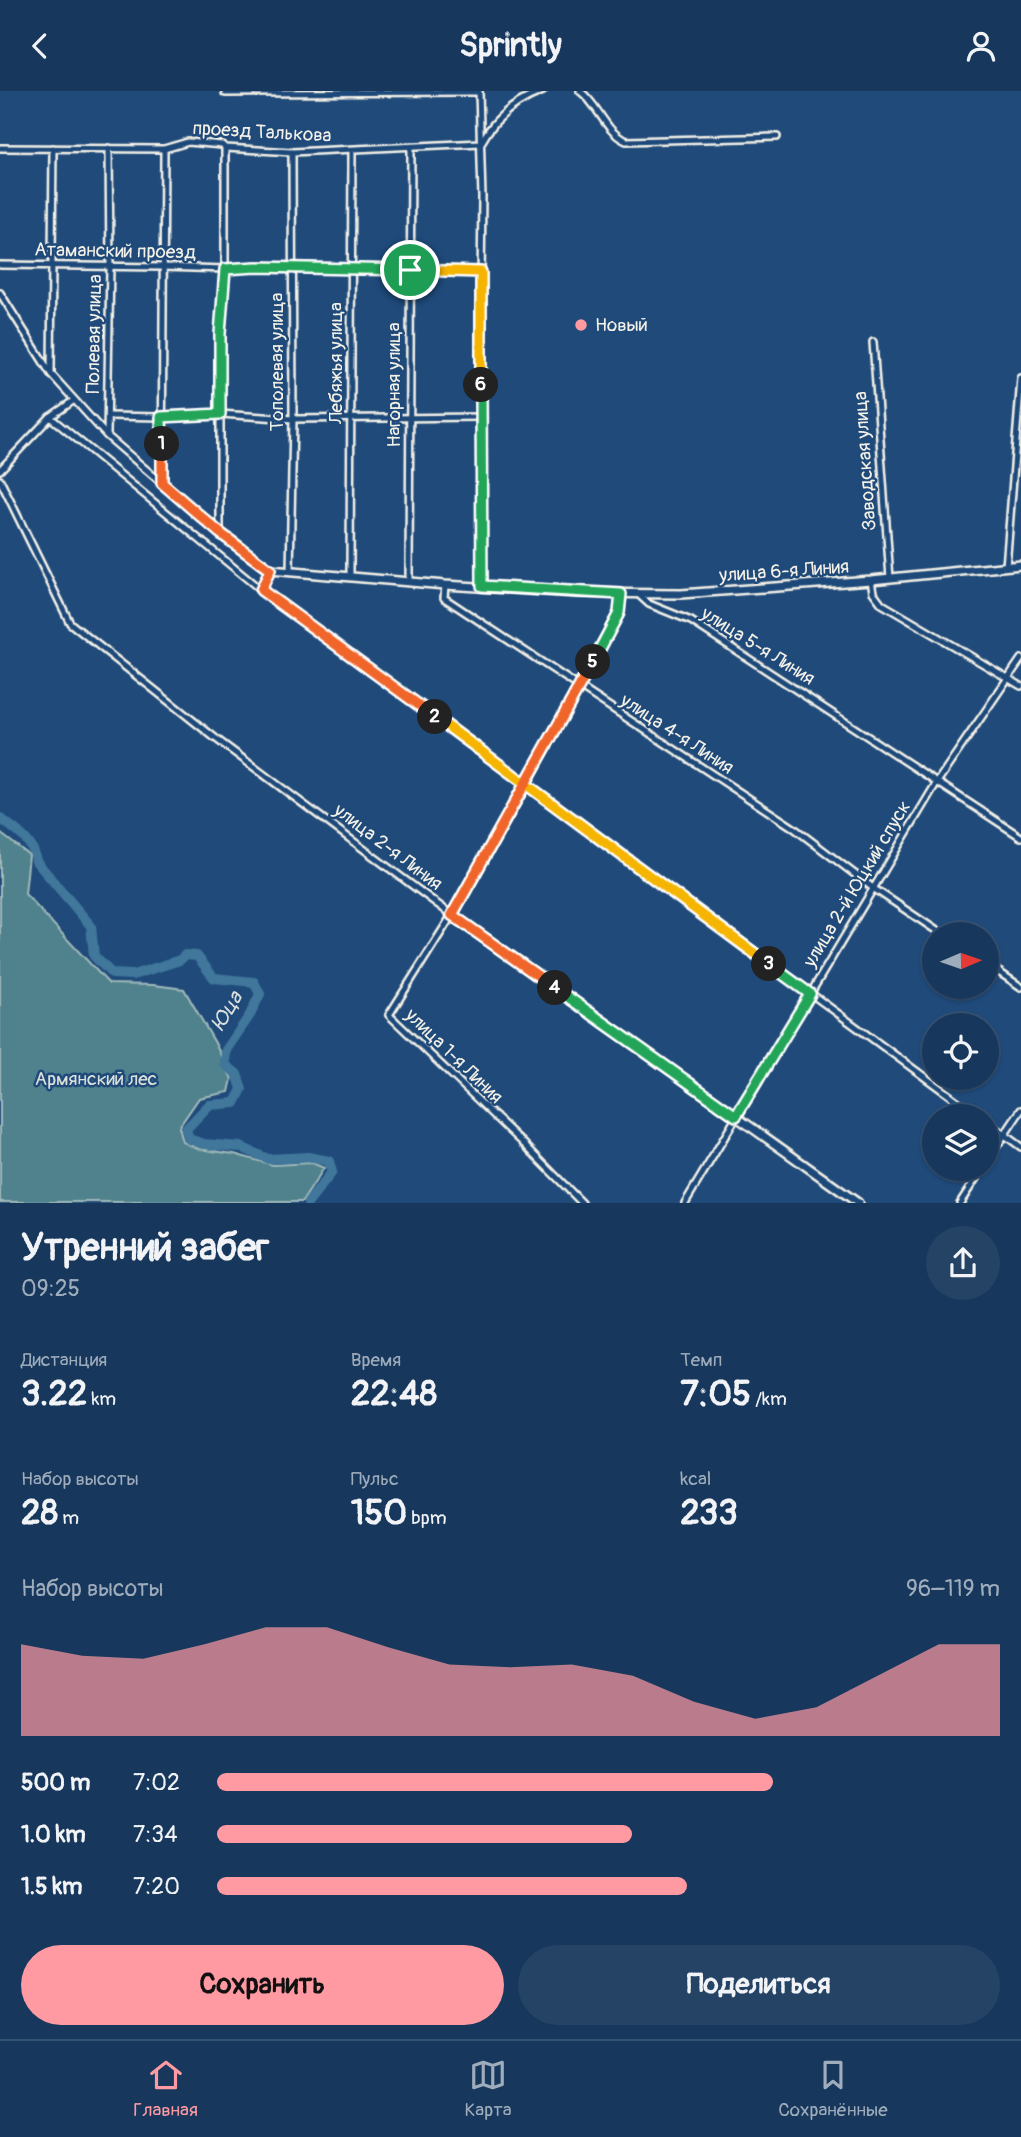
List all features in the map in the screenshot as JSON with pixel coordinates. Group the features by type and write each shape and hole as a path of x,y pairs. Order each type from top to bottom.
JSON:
{"street":[{"path":"225,93 479,91 482,586"},
{"path":"481,143 487,131 509,109 526,97 543,91"},
{"path":"580,91 592,99 612,133 626,141 777,137"},
{"name":"проезд Талькова","path":"0,148 164,149 188,142 222,145 225,148 292,152 481,143"},
{"path":"51,375 53,148"},
{"name":"Полевая улица","path":"107,436 110,267 108,148"},
{"path":"220,533 220,334 225,269 225,148"},
{"name":"Нагорная улица","path":"409,580 411,148"},
{"path":"162,483 164,149"},
{"name":"Лебяжья улица","path":"350,575 352,151"},
{"name":"Тополевая улица","path":"290,573 293,419 292,152"},
{"name":"Атаманский проезд","path":"0,265 225,269 293,267 481,272"},
{"path":"0,293 51,375 107,436 220,533 270,570 445,585 638,594"},
{"name":"Заводская улица","path":"873,342 890,578"},
{"path":"1006,567 1021,378"},
{"path":"0,470 50,417 73,401"},
{"path":"109,417 220,414 293,419 482,417"},
{"path":"50,417 261,590 961,1104"},
{"name":"улица 2-я Линия","path":"0,480 70,622 215,738 452,915 858,1202"},
{"path":"871,580 1021,565"},
{"path":"261,590 270,570"},
{"name":"улица 6-я Линия","path":"638,594 681,594 871,580 873,592 882,604 1021,686"},
{"name":"улица 4-я Линия","path":"445,585 444,599 794,828 873,888 924,922"},
{"path":"452,915 619,613 621,594"},
{"name":"улица 5-я Линия","path":"638,594 649,604 691,621 1021,837"},
{"name":"улица 2-й Юцкий спуск","path":"685,1202 937,782 1021,659"},
{"name":"улица 1-я Линия","path":"452,915 389,1015 582,1202"},
{"path":"999,972 1021,987"},
{"path":"999,1143 1021,1109"},
{"path":"999,1131 1021,1147"},
{"path":"960,1202 974,1181"}],"green space":[{"name":"Армянский лес","path":"0,833 29,855 25,894 109,984 184,989 232,1079 229,1092 199,1098 179,1127 183,1142 199,1149 234,1154 273,1165 312,1163 324,1168 302,1202 0,1202"}],"waterway":[{"name":"Юца","path":"0,818 28,842 36,861 91,926 94,956 112,974 133,975 180,960 185,955 197,956 214,978 254,982 260,994 250,1015 226,1050 225,1064 237,1074 242,1089 235,1103 209,1105 186,1129 189,1139 204,1144 241,1147 268,1159 308,1157 329,1161 332,1172 308,1203"}],"place":[{"name":"Новый","path":"581,325"}],"route":[{"path":"410,270 256,267 225,269 220,334 220,414 161,417 162,483 220,533 270,570 261,590 526,784 810,994 736,1116 452,915 526,784 619,613 621,594 482,586 481,272 410,270"}]}
